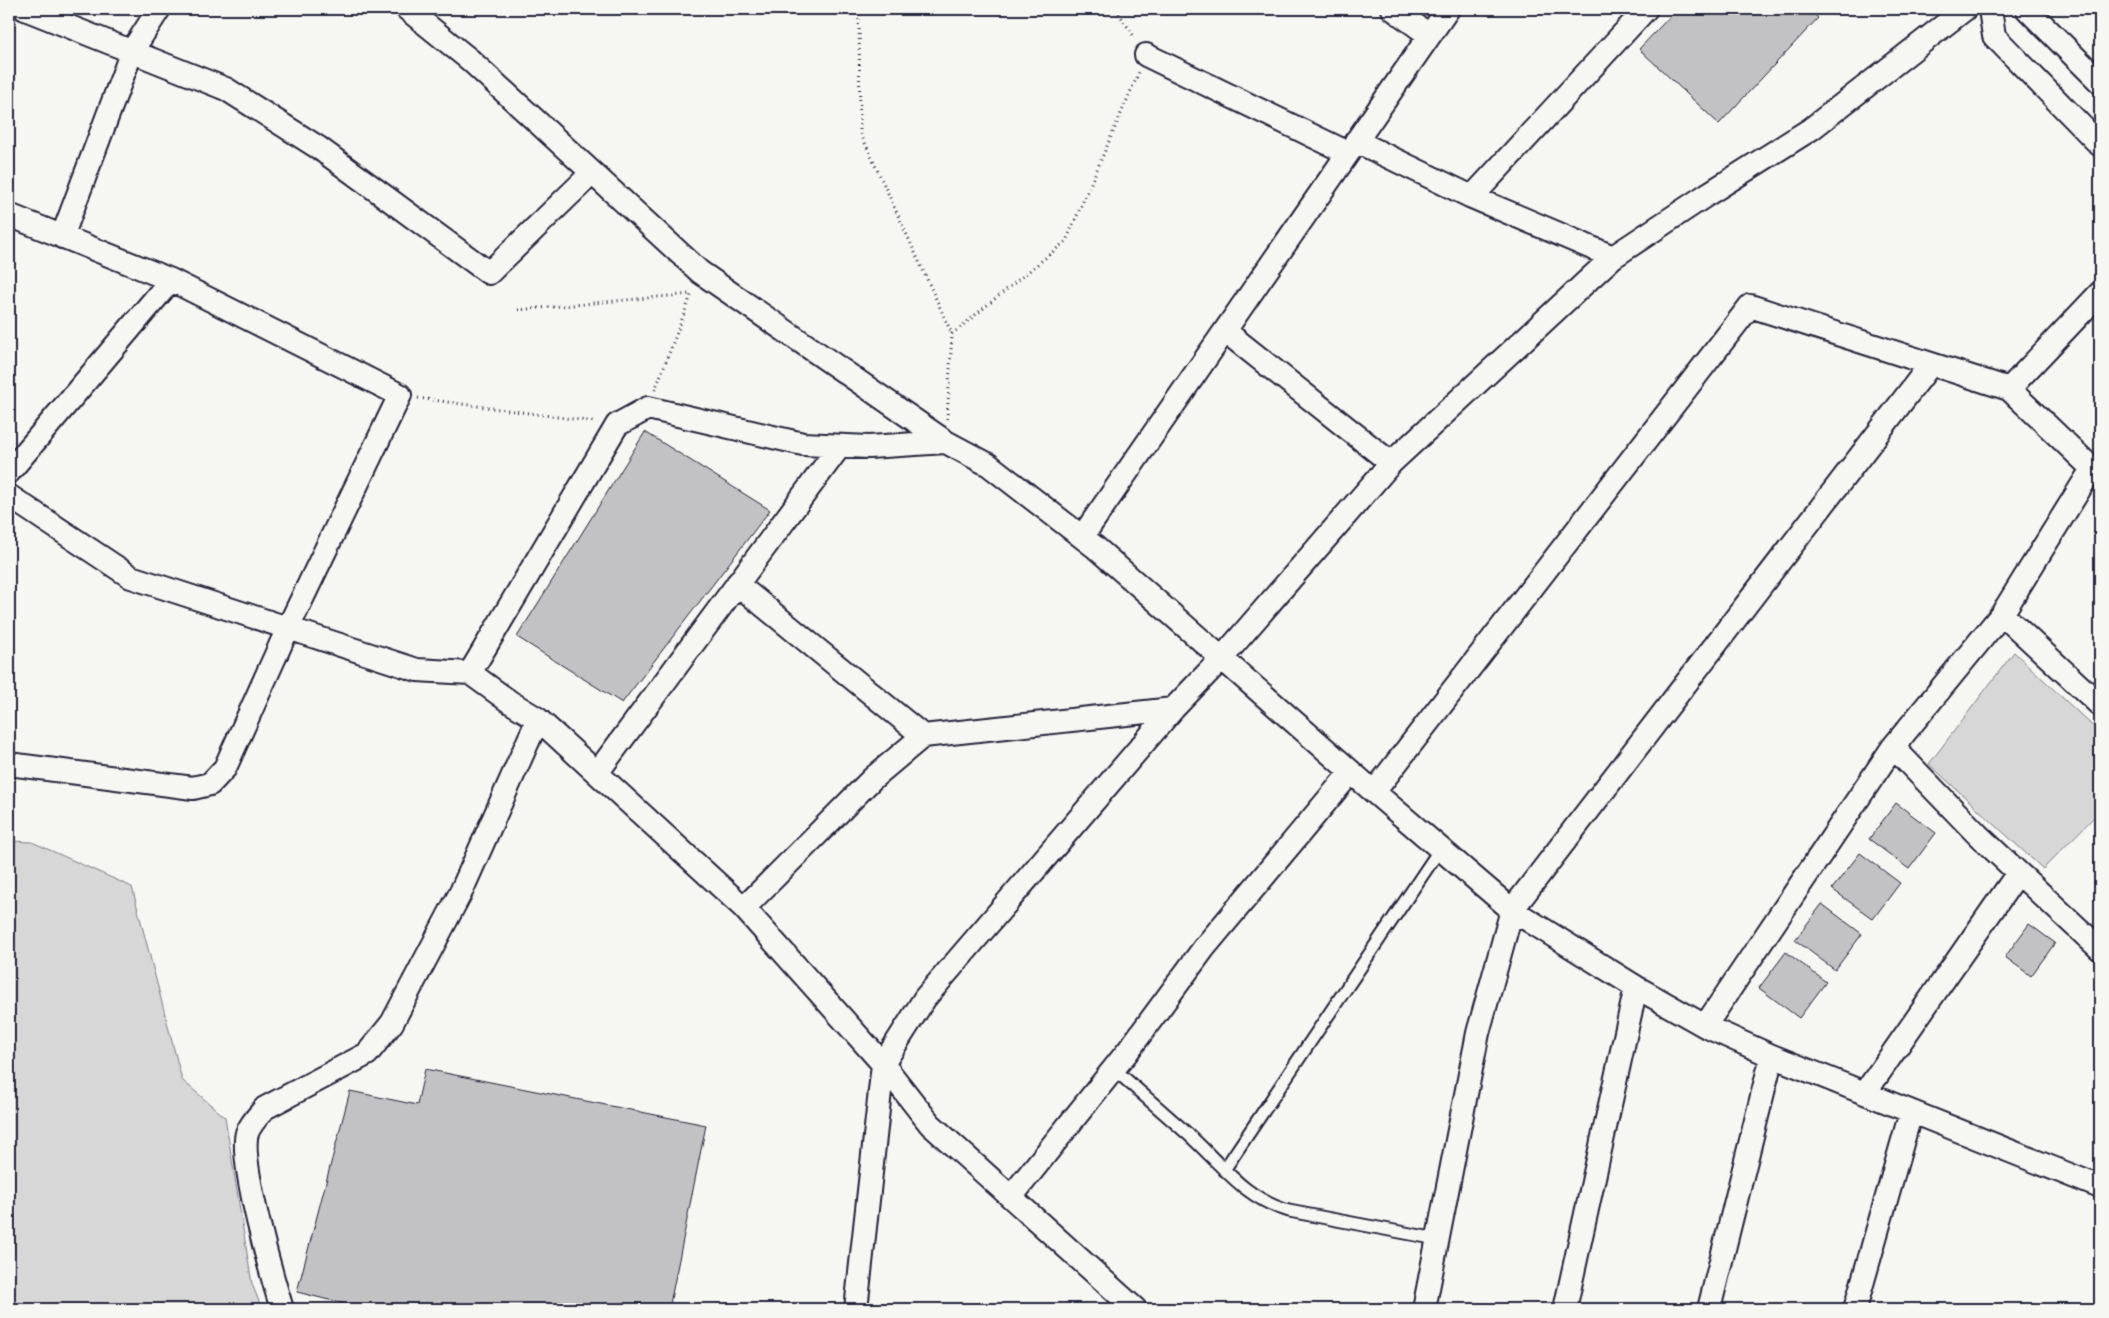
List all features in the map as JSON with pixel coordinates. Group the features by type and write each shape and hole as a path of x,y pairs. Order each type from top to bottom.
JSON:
{"street":[{"path":"25,9 226,89 319,148 489,273 592,173"},
{"path":"62,237 132,52 159,9"},
{"path":"406,9 470,60 700,272 946,442 989,466 1082,537 1512,910 1636,987 1705,1026 1772,1056 2100,1187"},
{"path":"1393,9 1429,35"},
{"path":"1082,537 1448,9"},
{"path":"1472,197 1646,9"},
{"path":"856,1309 883,1064 925,998 1173,709 1222,658 1392,463 1613,257 1811,129 1965,9"},
{"path":"1990,9 1994,36 2100,145"},
{"path":"2027,9 2100,82"},
{"path":"1146,56 1352,147 1613,257"},
{"path":"9,215 171,280 400,395 288,628 225,768 210,784 193,788 9,764"},
{"path":"9,472 171,280"},
{"path":"2009,389 2100,293"},
{"path":"1374,792 1750,306 2009,389 2096,473 2002,614 1893,747 1705,1026"},
{"path":"1225,331 1392,463"},
{"path":"1424,1309 1478,1033 1512,910 1931,364"},
{"path":"470,673 617,424 648,408 803,444 869,447 946,442"},
{"path":"597,773 840,446"},
{"path":"9,496 131,577 417,670 470,673 510,702 538,719 744,908 883,1064 930,1124 1135,1309"},
{"path":"737,584 923,736"},
{"path":"2002,614 2100,705"},
{"path":"744,908 873,778 923,736 1173,709"},
{"path":"282,1309 259,1221 247,1163 245,1148 248,1133 254,1119 265,1108 367,1054 392,1023 461,892 538,719"},
{"path":"1893,747 2018,873 2100,949"},
{"path":"1011,1197 1114,1069 1204,948 1351,772"},
{"path":"1865,1093 2018,873"},
{"path":"1565,1309 1636,987"},
{"path":"1709,1309 1772,1056"},
{"path":"1855,1309 1911,1112"}],"lane":[{"path":"1224,1170 1440,848"},
{"path":"1114,1069 1190,1136 1252,1195 1277,1207 1437,1239"}],"path":[{"path":"859,9 860,132 952,334 946,442"},
{"path":"952,334 1066,241 1146,56 1116,9"},
{"path":"648,408 700,272"},
{"path":"518,310 691,294"},
{"path":"400,395 617,424"}],"shaded area":[{"path":"2014,652 2100,733 2100,811 2043,869 1929,764"},
{"path":"9,841 32,842 132,887 182,1080 225,1117 252,1284 262,1309 9,1309"}],"building":[{"path":"1677,9 1809,9 1818,18 1719,124 1639,49"},
{"path":"645,432 770,510 622,703 517,637"},
{"path":"1896,803 1936,833 1909,869 1869,839"},
{"path":"1860,853 1900,883 1873,919 1832,889"},
{"path":"1822,904 1862,934 1835,970 1795,940"},
{"path":"2029,924 2055,943 2031,976 2005,957"},
{"path":"1786,952 1826,982 1799,1018 1759,988"},
{"path":"425,1069 706,1125 669,1309 365,1309 297,1292 350,1091 417,1105"}]}
